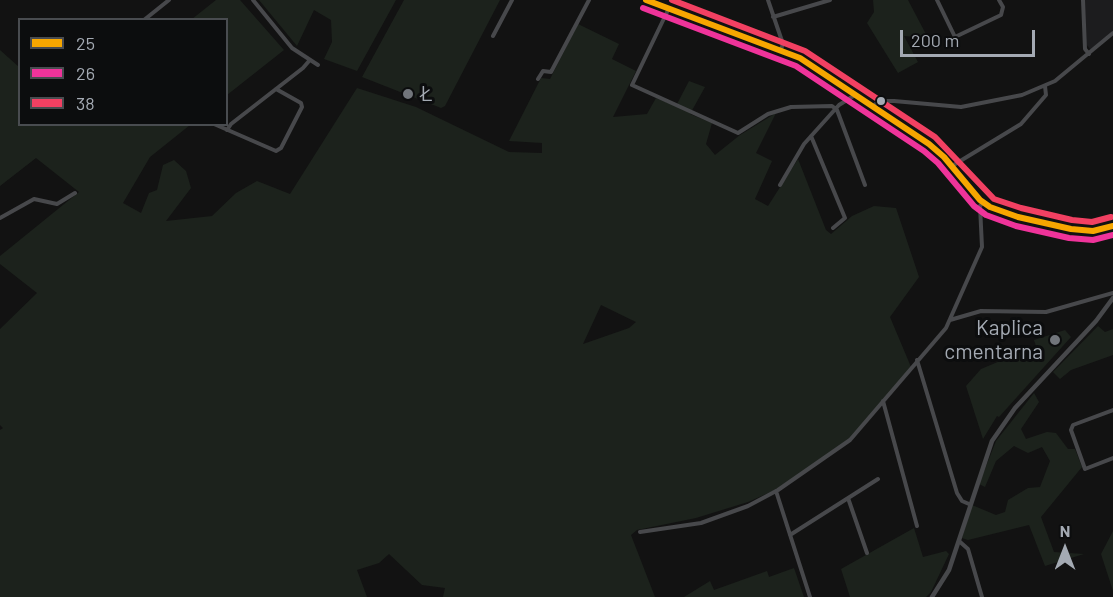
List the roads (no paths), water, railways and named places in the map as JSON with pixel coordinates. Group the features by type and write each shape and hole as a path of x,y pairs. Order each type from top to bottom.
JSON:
{"street":[{"path":"146,18 169,0"},
{"path":"253,0 292,48 318,65"},
{"path":"493,36 512,0"},
{"path":"538,79 543,71 551,72 589,0"},
{"path":"646,0 800,58 929,144 952,166 983,202 1018,218 1071,229 1094,231 1113,226"},
{"path":"768,0 783,44 781,49"},
{"path":"773,17 830,0"},
{"path":"937,0 955,38 1000,15 1000,1"},
{"path":"1083,0 1085,49 1089,54"},
{"path":"669,8 632,86 738,133 768,114 791,106 835,108"},
{"path":"873,106 880,101 894,101 961,107 1003,100 1045,86 1089,54 1113,33"},
{"path":"227,130 231,124 309,61"},
{"path":"952,166 1021,124 1046,95 1045,86"},
{"path":"218,126 276,151 281,148 302,107 301,103 276,89"},
{"path":"780,184 811,136 835,108 856,94"},
{"path":"835,108 865,185"},
{"path":"811,136 845,218 833,228"},
{"path":"0,218 34,199 57,204 75,194"},
{"path":"640,532 701,523 748,506 776,491 844,446 866,425 950,320 983,246 980,206 983,202"},
{"path":"950,320 981,311 1046,312 1113,293"},
{"path":"932,597 949,570 984,459 1004,423 1096,321 1113,298"},
{"path":"917,359 957,493 962,501 969,504"},
{"path":"883,401 916,526"},
{"path":"1113,410 1073,425 1071,430 1085,469 1113,458"},
{"path":"789,535 878,479"},
{"path":"776,491 810,597"},
{"path":"848,498 867,553"},
{"path":"959,541 968,549 982,597"}],"place":[{"name":"Ł","path":"408,94"},
{"name":"Kaplica cmentarna","path":"1055,340"}]}
